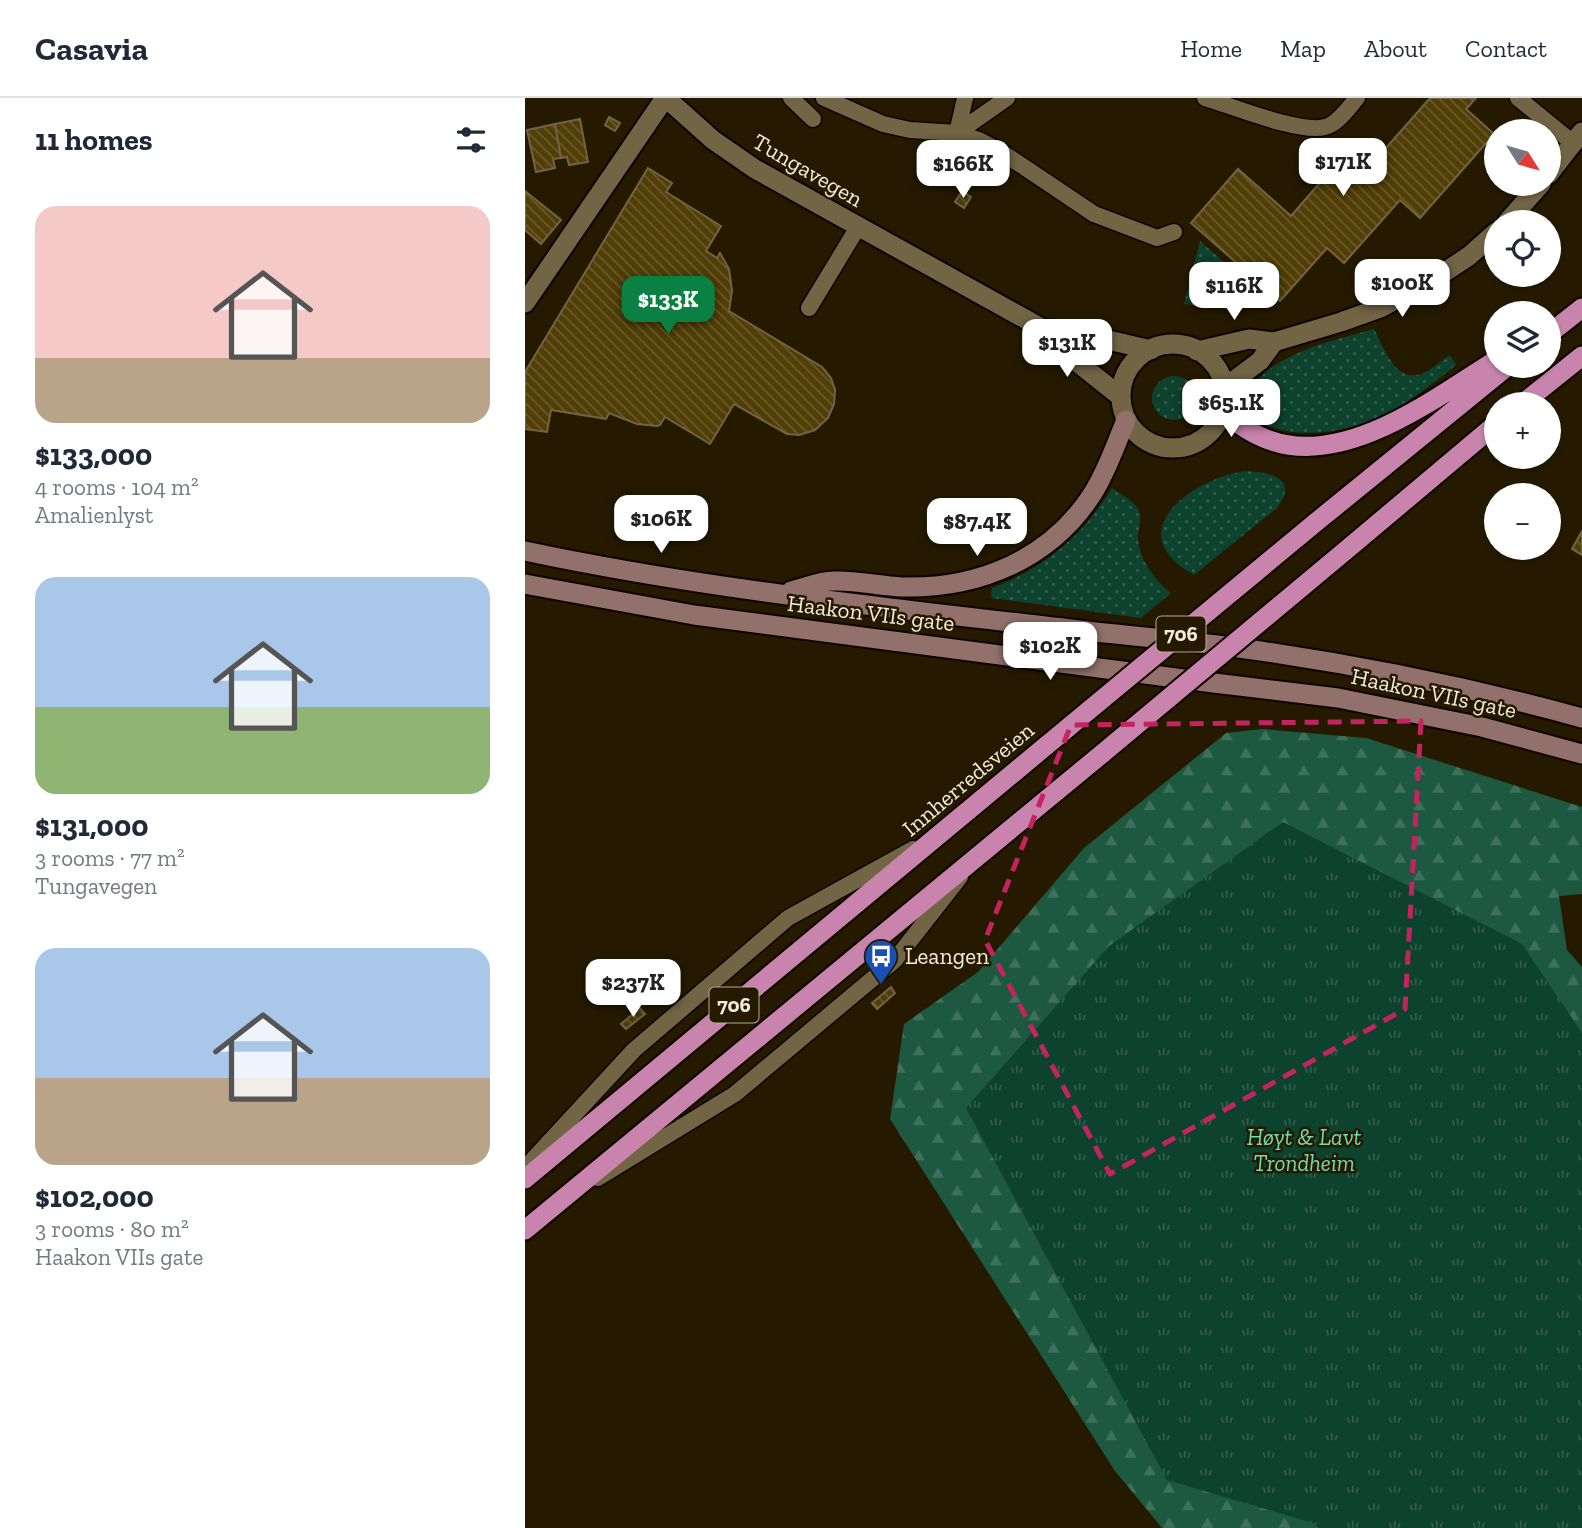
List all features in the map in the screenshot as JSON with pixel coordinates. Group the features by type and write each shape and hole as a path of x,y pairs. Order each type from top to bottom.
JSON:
{"highway":[{"path":"1561,321 1581,309"},
{"path":"1561,325 1581,309"},
{"path":"1537,392 1582,356"},
{"path":"1223,413 1278,443 1311,446 1335,443 1387,426 1484,367"},
{"name":"Innherredsveien","path":"525,1179 1493,378"},
{"name":"706","path":"525,1230 1484,434"}],"main road":[{"path":"780,594 831,581 902,587 943,585 993,574 1011,566 1045,545 1083,508 1099,481 1126,420"},
{"name":"Haakon VIIs gate","path":"525,551 780,594 1351,665 1493,694 1582,718"},
{"name":"Haakon VIIs gate","path":"525,584 694,615 1338,698 1482,727 1582,754"}],"street":[{"name":"Tungavegen","path":"665,98 733,155 1045,330 1057,346 1121,397"},
{"path":"525,303 665,98"},
{"path":"1561,159 1578,137"},
{"path":"1518,210 1530,196"},
{"path":"1197,351 1249,339 1274,342 1380,308 1431,281 1484,243"},
{"name":"Tungavegen","path":"1045,330 1070,331 1151,350"},
{"path":"1224,388 1260,361 1274,342"},
{"path":"1174,344 1197,351 1216,367 1224,388 1223,413 1207,435 1196,443 1184,447 1157,446 1144,440 1126,420 1121,397 1123,380 1131,366 1143,354 1174,344"}],"lane":[{"path":"791,98 813,119"},
{"path":"824,98 883,124 910,131 957,133 1000,151 1094,214 1157,238 1174,232"},
{"path":"957,133 965,98"},
{"path":"957,133 1007,98"},
{"path":"1205,98 1299,128 1327,127 1343,115 1357,98"},
{"path":"1518,98 1578,137"},
{"path":"810,308 858,227"},
{"path":"525,1168 634,1050 788,918 943,832"},
{"path":"555,1206 735,1094 895,960 976,857"}],"highlighted area":[{"path":"1421,721 1405,1009 1110,1174 985,940 1071,725"}],"green space":[{"path":"1200,241 1271,303 1231,309 1184,304"},
{"path":"1374,329 1390,360 1401,372 1409,375 1421,374 1450,355 1456,365 1394,410 1351,427 1319,432 1295,432 1272,427 1253,416 1248,399 1251,390 1258,379 1281,361 1307,349"},
{"path":"1174,376 1190,382 1196,398 1190,414 1174,420 1158,414 1152,398 1158,382"},
{"path":"1245,471 1264,473 1279,479 1284,483 1283,498 1277,508 1194,575 1172,559 1162,542 1162,526 1171,510 1185,496 1224,476"},
{"path":"1112,488 1138,509 1138,537 1144,561 1153,575 1171,593 1141,618 991,598 992,588 1029,571 1061,548 1088,521"},
{"name":"Høyt & Lavt Trondheim","path":"1262,729 1366,738 1582,807 1582,894 1559,896 1567,950 1582,967 1582,1528 1162,1528 1115,1471 890,1119 904,1024 978,972 1084,848 1226,733"},
{"name":"Høyt & Lavt Trondheim","path":"1283,822 1522,944 1582,1033 1582,1528 1318,1528 1313,1523 1167,1480 966,1108 1109,946"}],"building":[{"path":"1430,98 1476,98 1466,109 1484,125 1484,145 1420,218 1400,200 1344,263 1327,248 1280,301 1191,223 1238,169 1291,216 1343,156 1363,174"},
{"path":"609,117 620,123 615,131 605,125"},
{"path":"580,119 588,162 569,165 567,157 561,158 555,124"},
{"path":"555,124 561,158 553,159 555,168 536,172 527,130"},
{"path":"648,168 672,183 666,192 721,226 706,251 717,258 720,253 729,269 732,291 729,311 822,367 831,378 835,390 834,404 828,418 815,430 799,435 787,434 734,404 710,444 665,417 657,426 637,424 609,413 606,419 551,410 547,432 525,429 525,372"},
{"path":"525,191 561,220 541,244 525,230"},
{"path":"962,191 971,197 964,208 955,202"},
{"path":"1582,531 1582,555 1572,549"},
{"path":"891,987 895,993 877,1009 872,1003"},
{"path":"640,1008 645,1014 626,1029 621,1024"}],"place":[{"name":"Leangen","path":"881,986"}]}
